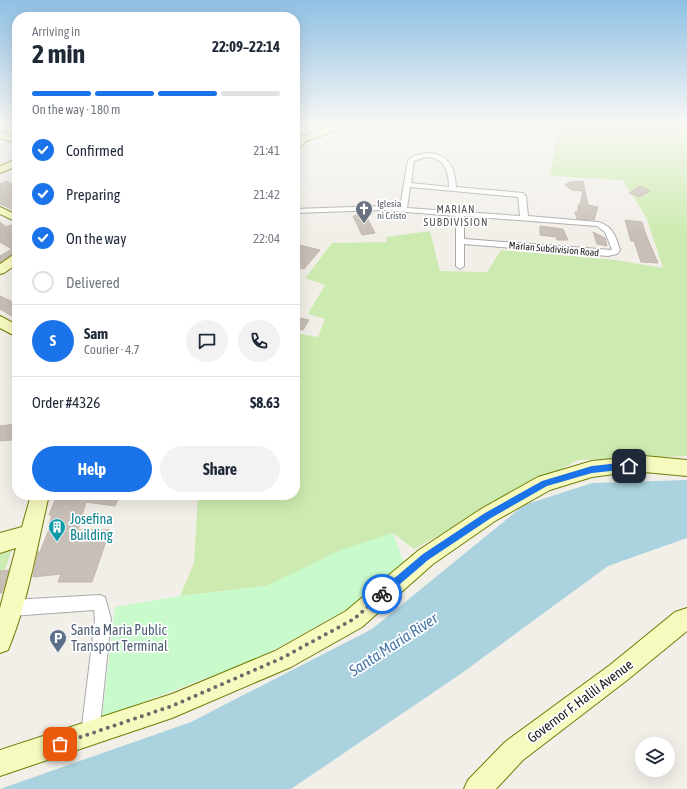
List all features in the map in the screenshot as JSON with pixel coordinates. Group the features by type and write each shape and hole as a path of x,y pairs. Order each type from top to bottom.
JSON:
{"street":[{"path":"403,209 411,162"},
{"path":"444,162 449,166 453,174 453,189"},
{"path":"2,168 12,164"},
{"path":"2,168 12,172"},
{"path":"300,211 334,211 372,208 524,218 522,196 520,195 406,185"},
{"path":"0,210 12,216"},
{"path":"460,213 460,266"},
{"name":"Marian Subdivision Road","path":"460,241 608,253 616,250 609,229 603,225 524,218"},
{"path":"0,270 12,262"},
{"path":"0,321 12,329"},
{"path":"0,763 172,706 282,658 331,633 354,619 426,557 488,515 545,484 592,469 614,466 644,464 687,468"},
{"path":"0,642 11,608 39,500"},
{"path":"0,542 29,535"},
{"path":"11,608 100,602 103,619 90,734"},
{"name":"Governor F. Halili Avenue","path":"477,789 514,751 618,673 683,620 687,619"}],"green space":[{"path":"553,162 687,162 687,456 578,460 414,549 393,533 266,586 180,596 194,563 198,500 300,500 300,334 318,337 325,319 308,314 325,285 305,278 332,243 387,242 386,237 430,231 440,271 487,272 501,250 616,260 663,268 647,219 623,180 550,176"},
{"path":"393,533 405,565 344,611 261,657 102,718 115,607 180,596 266,586 341,550"},
{"path":"12,550 0,583 0,554"}],"water":[{"name":"Santa Maria River","path":"687,480 687,538 608,566 462,673 291,789 0,789 191,722 372,629 524,505 592,483"}],"building":[{"path":"6,181 12,184 12,209 0,204 0,184"},
{"path":"583,181 588,205 598,207 594,220 577,219 575,212 578,212 578,205 580,205 583,191 572,190 565,185 570,182"},
{"path":"640,186 650,191 640,197 629,193"},
{"name":"Iglesia ni Cristo","path":"365,214 375,233 362,235 353,216"},
{"path":"625,220 642,222 658,263 641,262 634,241 631,241"},
{"path":"0,222 6,227 12,225 12,249 0,242"},
{"path":"540,226 563,229 568,240 557,240 556,237 540,235"},
{"path":"593,232 605,238 607,246 597,244"},
{"path":"300,245 320,250 304,269 300,268"},
{"path":"12,249 12,254 0,262 0,256"},
{"path":"0,296 12,302 12,316 0,309"},
{"path":"300,318 309,320 303,330 300,329"},
{"path":"12,425 12,440 0,441 0,426"},
{"path":"55,500 118,500 115,506 86,502 78,530 110,530 92,582 58,582 61,574 33,577 38,552 40,552 51,524 49,524 52,515 49,515"},
{"path":"9,570 2,593 0,593 0,571"}],"way so far":[{"path":"60,744 172,706 282,658 331,633 354,619 382,594"}],"place":[{"name":"Iglesia ni Cristo","path":"364,224"},
{"name":"Josefina Building","path":"57,542"},
{"name":"Santa Maria Public Transport Terminal","path":"58,653"}],"district":[{"name":"MARIAN SUBDIVISION","path":"456,215"}],"route":[{"path":"382,594 426,557 488,515 545,484 592,469 614,466 629,466"}]}
